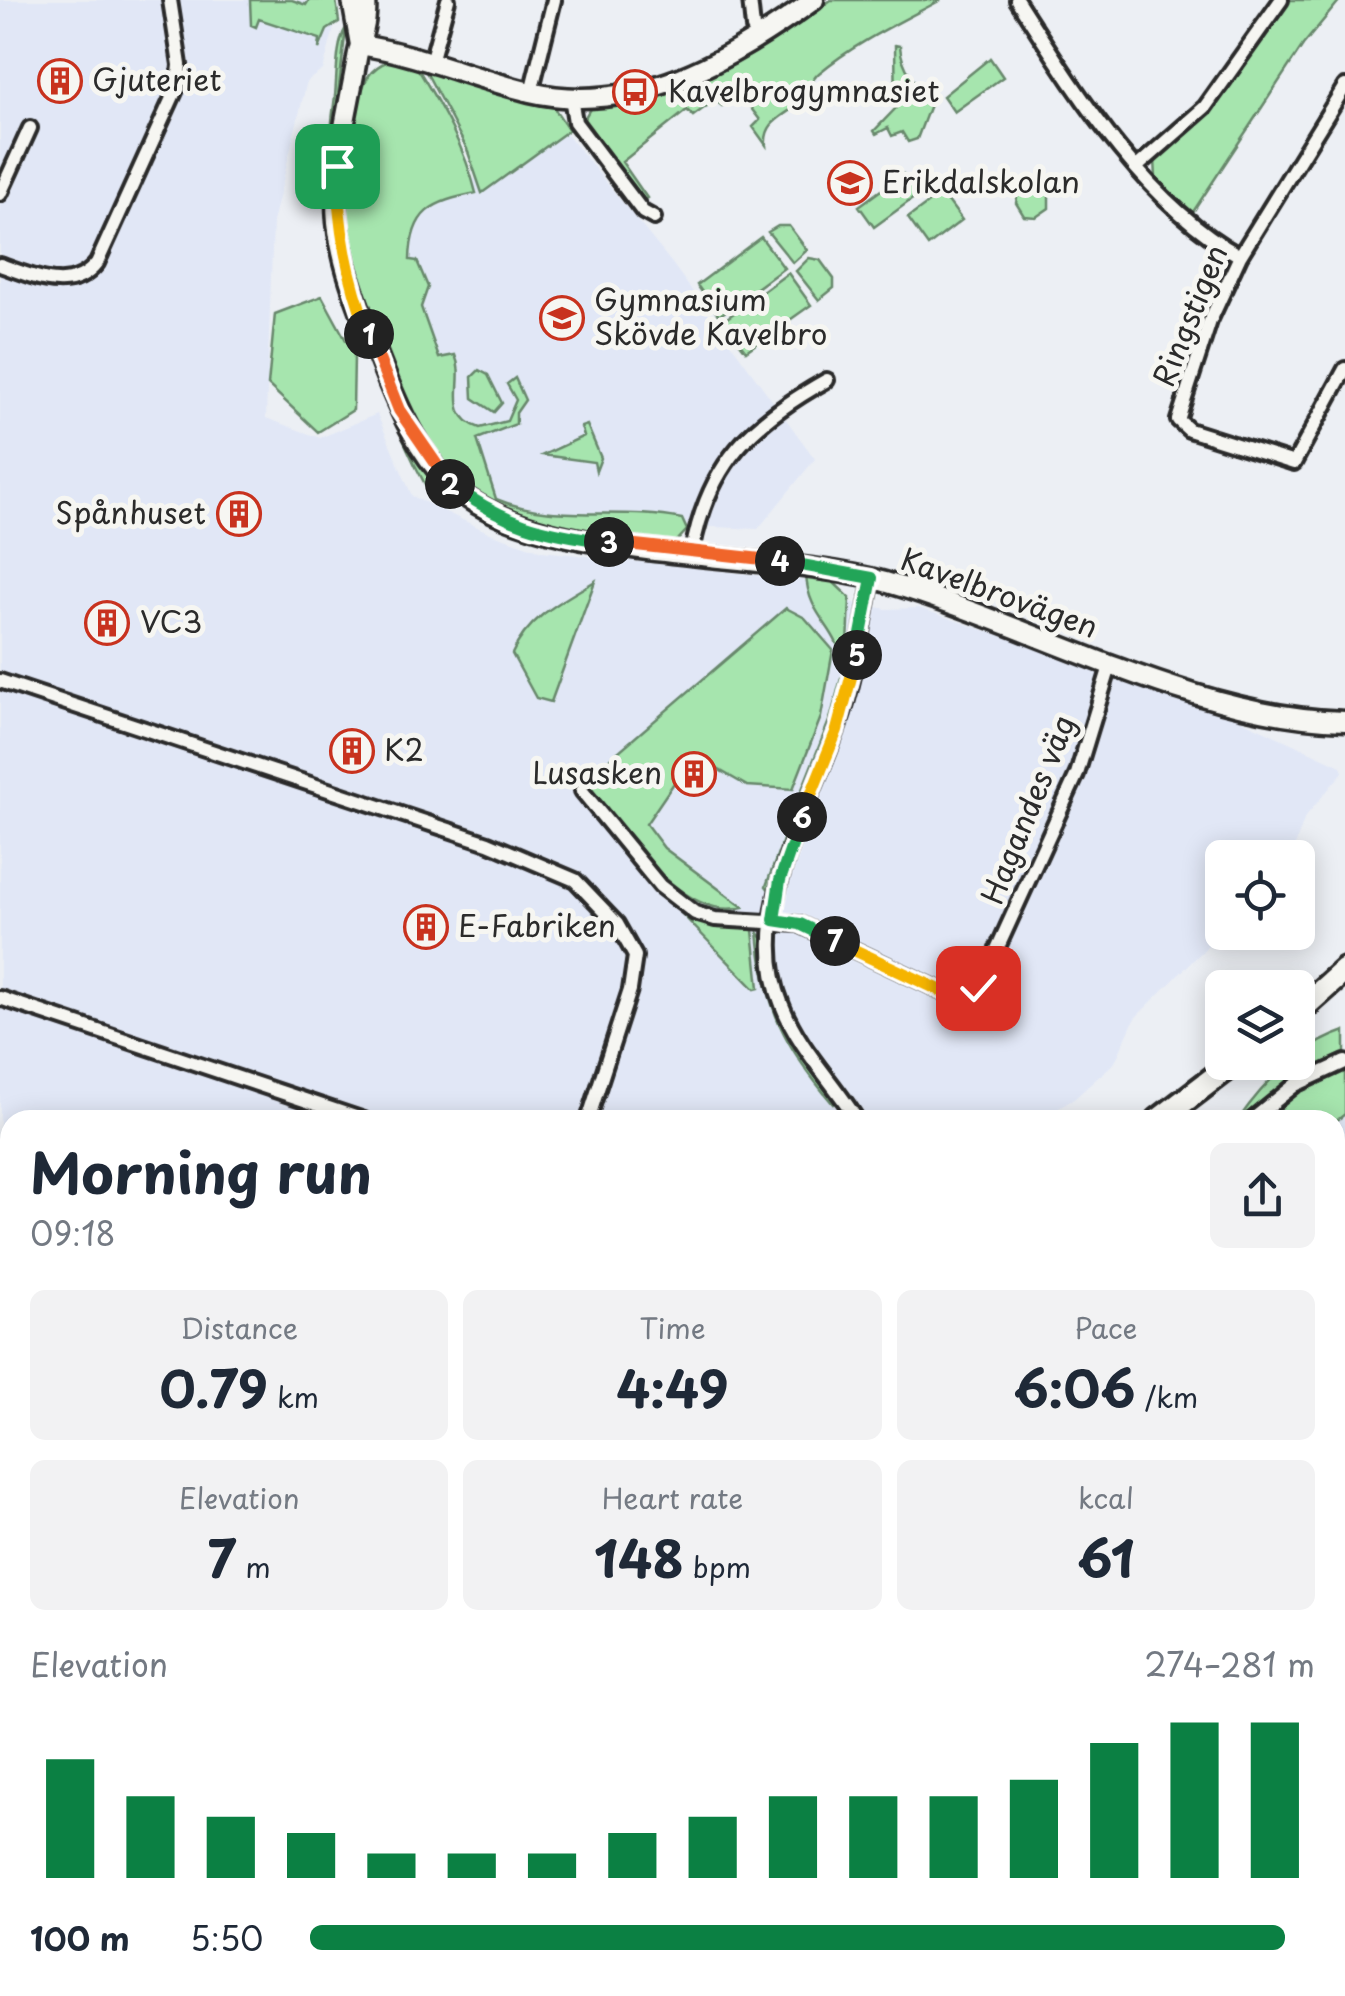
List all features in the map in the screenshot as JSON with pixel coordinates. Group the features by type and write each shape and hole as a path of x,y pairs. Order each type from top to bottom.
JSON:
{"highway":[{"path":"1315,997 1345,970"},
{"path":"1172,1110 1211,1080"}],"main road":[{"name":"Kavelbrovägen","path":"352,0 360,45"},
{"name":"Kavelbrovägen","path":"366,0 368,26 360,45 337,166 338,223 349,283 399,410 424,452 450,484 492,514 543,534 780,562 872,578 1271,716 1345,721"},
{"path":"360,45 531,92 571,97 665,84 718,64 814,0"}],"street":[{"path":"0,265 66,283 86,275 97,264 178,85 180,65 170,0"},
{"path":"431,62 448,0"},
{"path":"531,92 554,0"},
{"path":"750,0 753,28 760,39"},
{"path":"1016,0 1088,104 1186,221 1240,256"},
{"path":"1138,166 1204,107 1282,0"},
{"name":"Ringstigen","path":"1345,86 1240,256 1182,400 1178,420 1182,425 1294,462 1345,370"},
{"path":"571,97 575,122 643,212 654,218"},
{"path":"0,194 30,128"},
{"path":"692,552 698,518 738,443 782,406 828,380"},
{"path":"850,1110 800,1042 780,1002 773,960 774,920 792,841 847,699 872,578"},
{"name":"Hagandes väg","path":"774,920 800,924 946,993 968,996 976,991 1077,774 1111,663"},
{"path":"0,681 488,843 575,880 617,924 635,956 630,990 591,1110"},
{"path":"582,791 680,905 715,919 774,920"},
{"path":"0,998 334,1110"},
{"path":"1264,1110 1295,1085 1345,1062"}],"shaded area":[{"path":"0,0 333,0 336,21 323,70 307,81 273,222 266,418 320,438 377,414 412,496 490,533 542,551 808,581 849,602 887,609 919,608 1226,713 1341,766 1343,772 1305,817 1297,840 1205,840 1205,949 1135,1018 1115,1062 1056,1110 0,1110"},
{"name":"Gymnasium Skövde Kavelbro","path":"562,128 671,262 815,459 758,529 605,522 490,503 421,375 401,237 426,207"},
{"path":"1345,1048 1345,1110 1253,1110 1297,1080 1315,1080 1315,1068"}],"green space":[{"path":"250,0 292,0 306,5 309,0 336,0 339,22 327,30 319,49 320,39 259,19 256,27 251,25"},
{"path":"831,0 941,0 863,43 819,73 801,101 771,125 766,145 753,127 760,120 740,94 722,106 715,100 693,116 687,110 622,162 647,198 644,200 584,119 591,107 659,95 719,72 775,40"},
{"path":"1286,0 1340,0 1303,45 1191,215 1156,178 1155,159 1200,118"},
{"path":"346,28 330,164 340,42"},
{"path":"895,45 900,46 915,82 933,97 917,139 908,142 902,132 892,136 888,128 876,134 874,131 896,108"},
{"path":"990,58 1003,77 954,112 943,96"},
{"path":"389,61 418,69 459,144 476,193 447,200 427,211 415,230 410,260 417,261 428,287 421,307 439,358 455,355 462,415 480,428 507,421 516,400 507,384 515,378 525,400 516,413 516,424 477,439 496,499 542,511 682,519 687,530 675,543 554,528 498,509 448,473 422,439 369,309 350,243 345,209 343,176 356,108 370,74"},
{"path":"424,68 550,102 569,130 482,193 467,149"},
{"path":"330,174 378,375 405,439 453,504 427,488 393,417 356,329 334,244"},
{"path":"903,174 918,195 874,227 859,206"},
{"path":"1028,182 1037,189 1043,185 1049,194 1049,208 1036,217 1024,216 1016,203 1018,192"},
{"path":"942,193 962,220 928,246 908,218"},
{"path":"778,226 789,226 807,250 793,263 768,232"},
{"path":"761,237 784,268 719,316 697,285"},
{"path":"809,258 820,260 834,279 834,288 819,300 796,271"},
{"path":"788,273 811,305 746,351 723,321"},
{"path":"322,296 354,355 353,410 318,432 268,385 275,314"},
{"path":"479,370 488,375 502,403 494,412 473,398 472,377"},
{"path":"587,425 601,458 596,471 594,462 543,455 584,436 581,427"},
{"path":"806,574 832,581 850,598 847,670 842,670 837,644 813,603"},
{"path":"595,581 551,702 536,698 512,654 537,620"},
{"path":"786,608 805,618 833,650 821,717 793,789 747,786 693,755 646,824 664,848 743,907 720,908 698,901 657,870 590,791 590,776"},
{"path":"841,678 845,679 830,739 818,769 801,792 831,716"},
{"path":"798,799 802,800 770,891 766,886"},
{"path":"677,909 703,923 753,930 759,988 755,989"},
{"path":"758,932 766,948 781,1021 802,1057 837,1101 833,1104 780,1025 766,983"},
{"path":"1345,1031 1345,1057 1315,1070 1315,1045"},
{"path":"1345,1069 1345,1110 1273,1110 1302,1088"},
{"path":"1272,1080 1293,1080 1252,1110 1246,1110"}],"place":[{"name":"Gjuteriet","path":"60,81"},
{"name":"Kavelbrogymnasiet","path":"635,92"},
{"name":"Erikdalskolan","path":"850,183"},
{"name":"Gymnasium Skövde Kavelbro","path":"562,318"},
{"name":"Spånhuset","path":"239,514"},
{"name":"VC3","path":"107,623"},
{"name":"K2","path":"352,751"},
{"name":"Lusasken","path":"694,774"},
{"name":"E-Fabriken","path":"426,927"}],"route":[{"path":"337,166 338,223 349,283 399,410 424,452 450,484 492,514 543,534 780,562 872,578 853,679 827,757 792,841 780,880 774,920 800,924 946,993 968,996 978,988"}]}
